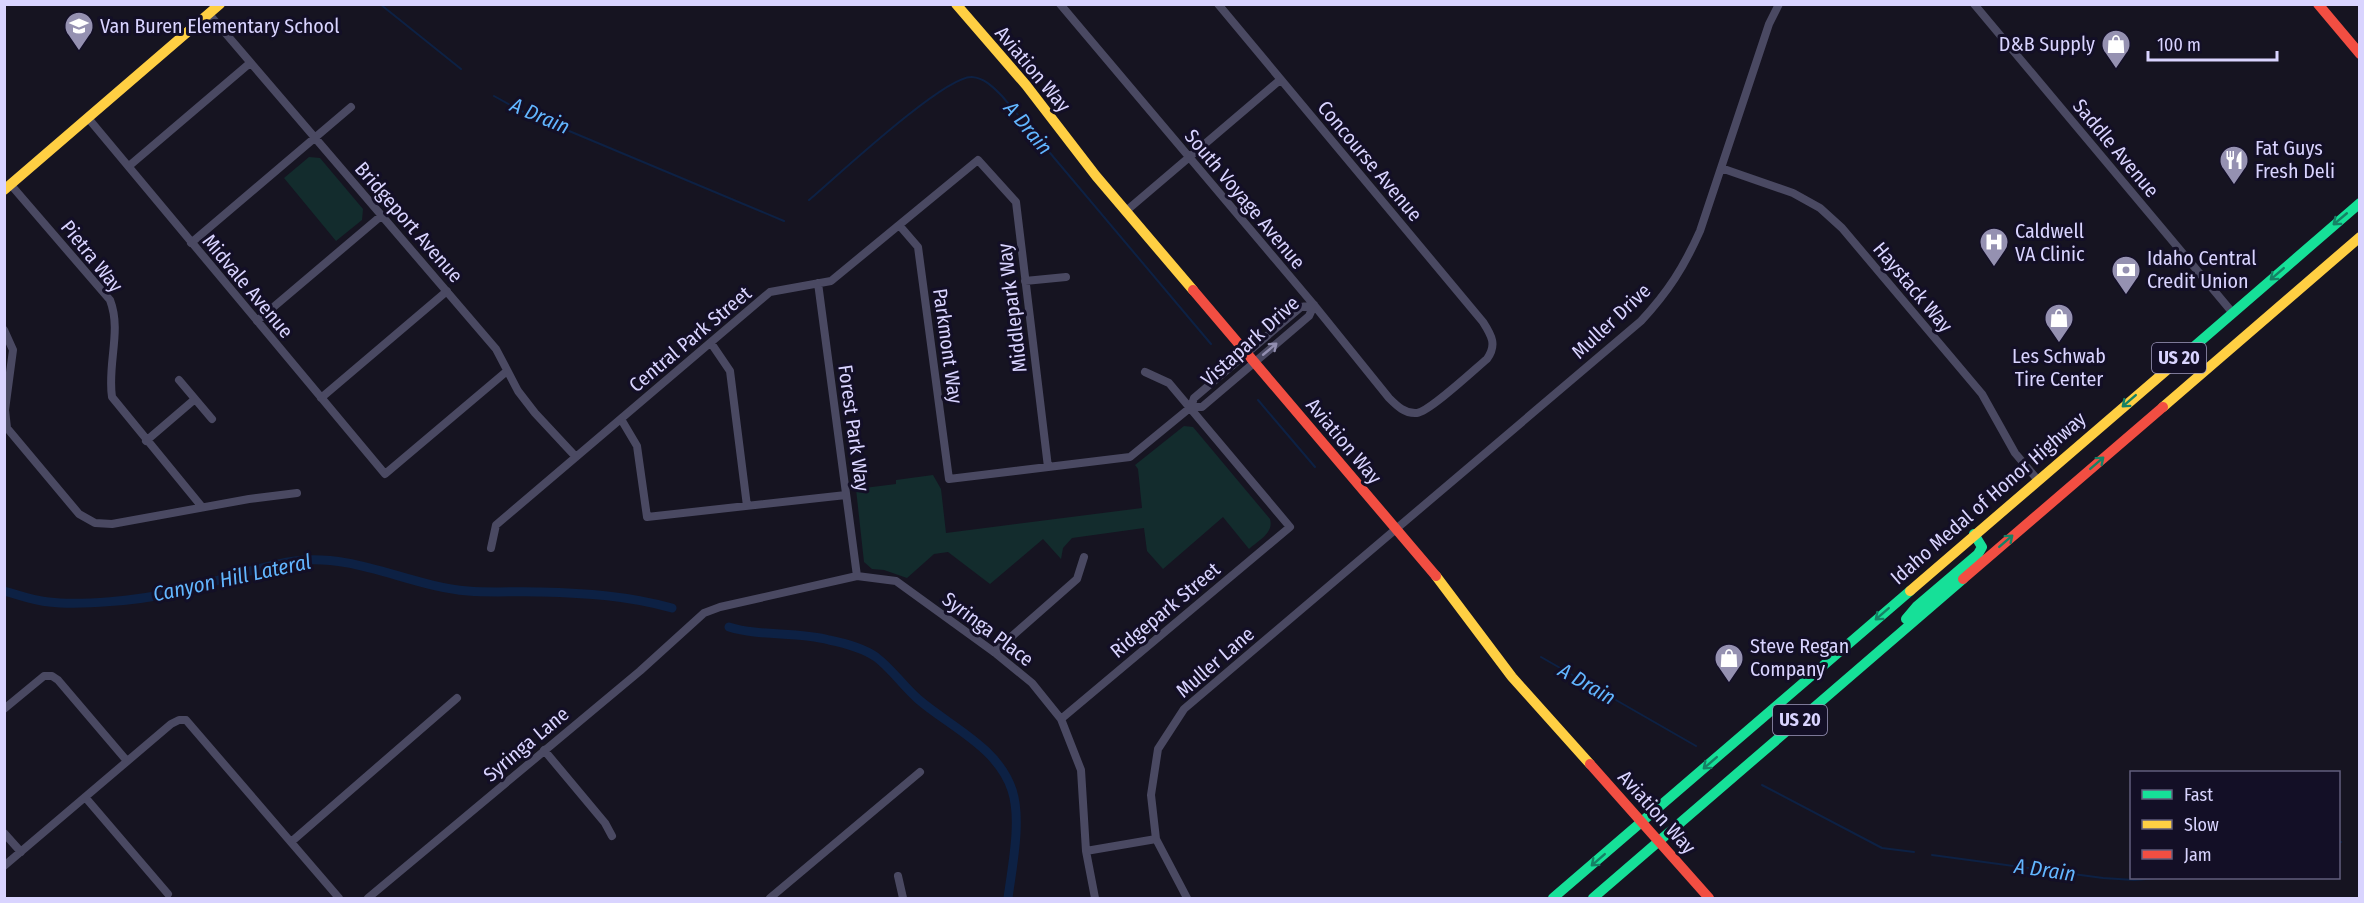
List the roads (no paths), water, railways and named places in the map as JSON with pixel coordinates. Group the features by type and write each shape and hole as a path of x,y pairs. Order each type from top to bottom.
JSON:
{"main road":[{"path":"8,187 220,4"},
{"name":"Aviation Way","path":"956,4 1026,85 1126,211 1439,579 1512,677 1709,898"},
{"path":"2318,4 2360,54"},
{"name":"Idaho Medal of Honor Highway","path":"1642,822 2037,479 2360,203"},
{"name":"US 20","path":"1593,898 2360,237"},
{"path":"1867,662 1917,606 1978,554 1982,548 1974,534"},
{"name":"US 20","path":"1553,898 1642,822"}],"street":[{"name":"South Voyage Avenue","path":"1060,4 1314,305 1389,398 1398,408 1408,412"},
{"name":"Concourse Avenue","path":"1218,4 1483,322 1494,340 1492,352 1487,359 1424,411 1408,412"},
{"name":"Muller Drive","path":"1396,529 1641,321 1664,296 1686,262 1700,231 1769,24 1779,4"},
{"name":"Saddle Avenue","path":"1974,4 2232,312"},
{"name":"Bridgeport Avenue","path":"209,14 496,349 518,391 576,457"},
{"path":"129,166 250,63"},
{"path":"1126,211 1280,80"},
{"path":"191,243 351,107"},
{"name":"Midvale Avenue","path":"88,118 384,474 507,371"},
{"name":"Central Park Street","path":"491,548 496,525 770,292 831,281 978,160"},
{"name":"Middlepark Way","path":"978,160 1016,202 1048,467"},
{"name":"Haystack Way","path":"1721,168 1793,193 1820,208 1842,228 1982,394 2015,453 2037,479"},
{"name":"Pietra Way","path":"8,187 110,300 116,316 110,383 112,397 202,507"},
{"path":"257,321 381,216"},
{"name":"Parkmont Way","path":"899,225 918,248 949,479"},
{"path":"1025,280 1066,277"},
{"name":"Forest Park Way","path":"818,283 857,576"},
{"path":"321,398 447,291"},
{"name":"Vistapark Drive","path":"949,479 1130,457 1191,407 1194,398 1301,307 1314,305"},
{"name":"Vistapark Drive","path":"1191,407 1202,407 1309,316 1314,305"},
{"path":"4,330 13,350 5,410 7,428 79,514 95,523 111,524 249,498 297,493"},
{"path":"711,343 730,371 747,506"},
{"path":"1145,372 1169,383 1191,407"},
{"path":"179,380 212,419"},
{"path":"146,441 195,399"},
{"name":"Ridgepark Street","path":"1061,719 1290,527 1191,407"},
{"path":"621,419 637,446 647,517 846,495"},
{"name":"Muller Lane","path":"1187,898 1156,839 1151,795 1158,748 1184,709 1396,529"},
{"path":"994,652 1077,579 1084,557"},
{"name":"Syringa Place","path":"704,613 857,576 896,580 1032,683 1061,719 1081,770 1086,851 1095,898"},
{"name":"Syringa Lane","path":"368,898 640,671 704,613"},
{"path":"4,709 44,676 52,676 58,680 128,761"},
{"path":"291,842 457,698"},
{"path":"4,867 171,724 179,720 186,720 339,898"},
{"path":"544,750 605,823 612,836"},
{"path":"770,898 920,772"},
{"path":"85,797 168,894"},
{"path":"4,833 21,852"},
{"path":"1086,851 1156,839"},
{"path":"898,876 903,898"}],"waterway":[{"name":"A Drain","path":"380,4 461,69"},
{"name":"A Drain","path":"809,200 915,109 939,92 958,81 972,77 981,79 1002,96 1211,344"},
{"name":"A Drain","path":"494,96 519,110 784,221"},
{"name":"A Drain","path":"1258,400 1315,467"},
{"name":"Canyon Hill Lateral","path":"4,591 38,600 62,603 127,600 158,596 279,564 317,560 361,566 446,588 468,591 591,594 672,608"},
{"name":"Canyon Hill Lateral","path":"729,627 753,632 817,637 865,651 882,662 930,709 984,749 1005,775 1015,802 1015,844 1008,898"},
{"name":"A Drain","path":"1541,657 1696,746"},
{"name":"A Drain","path":"1762,785 1882,848 1914,852"},
{"name":"A Drain","path":"1932,855 2103,878 2146,879"}],"place":[{"name":"Van Buren Elementary School","path":"79,52"},
{"name":"D&B Supply","path":"2116,70"},
{"name":"Fat Guys Fresh Deli","path":"2234,186"},
{"name":"Caldwell VA Clinic","path":"1994,268"},
{"name":"Idaho Central Credit Union","path":"2126,296"},
{"name":"Les Schwab Tire Center","path":"2059,344"},
{"name":"Steve Regan Company","path":"1729,684"}]}
